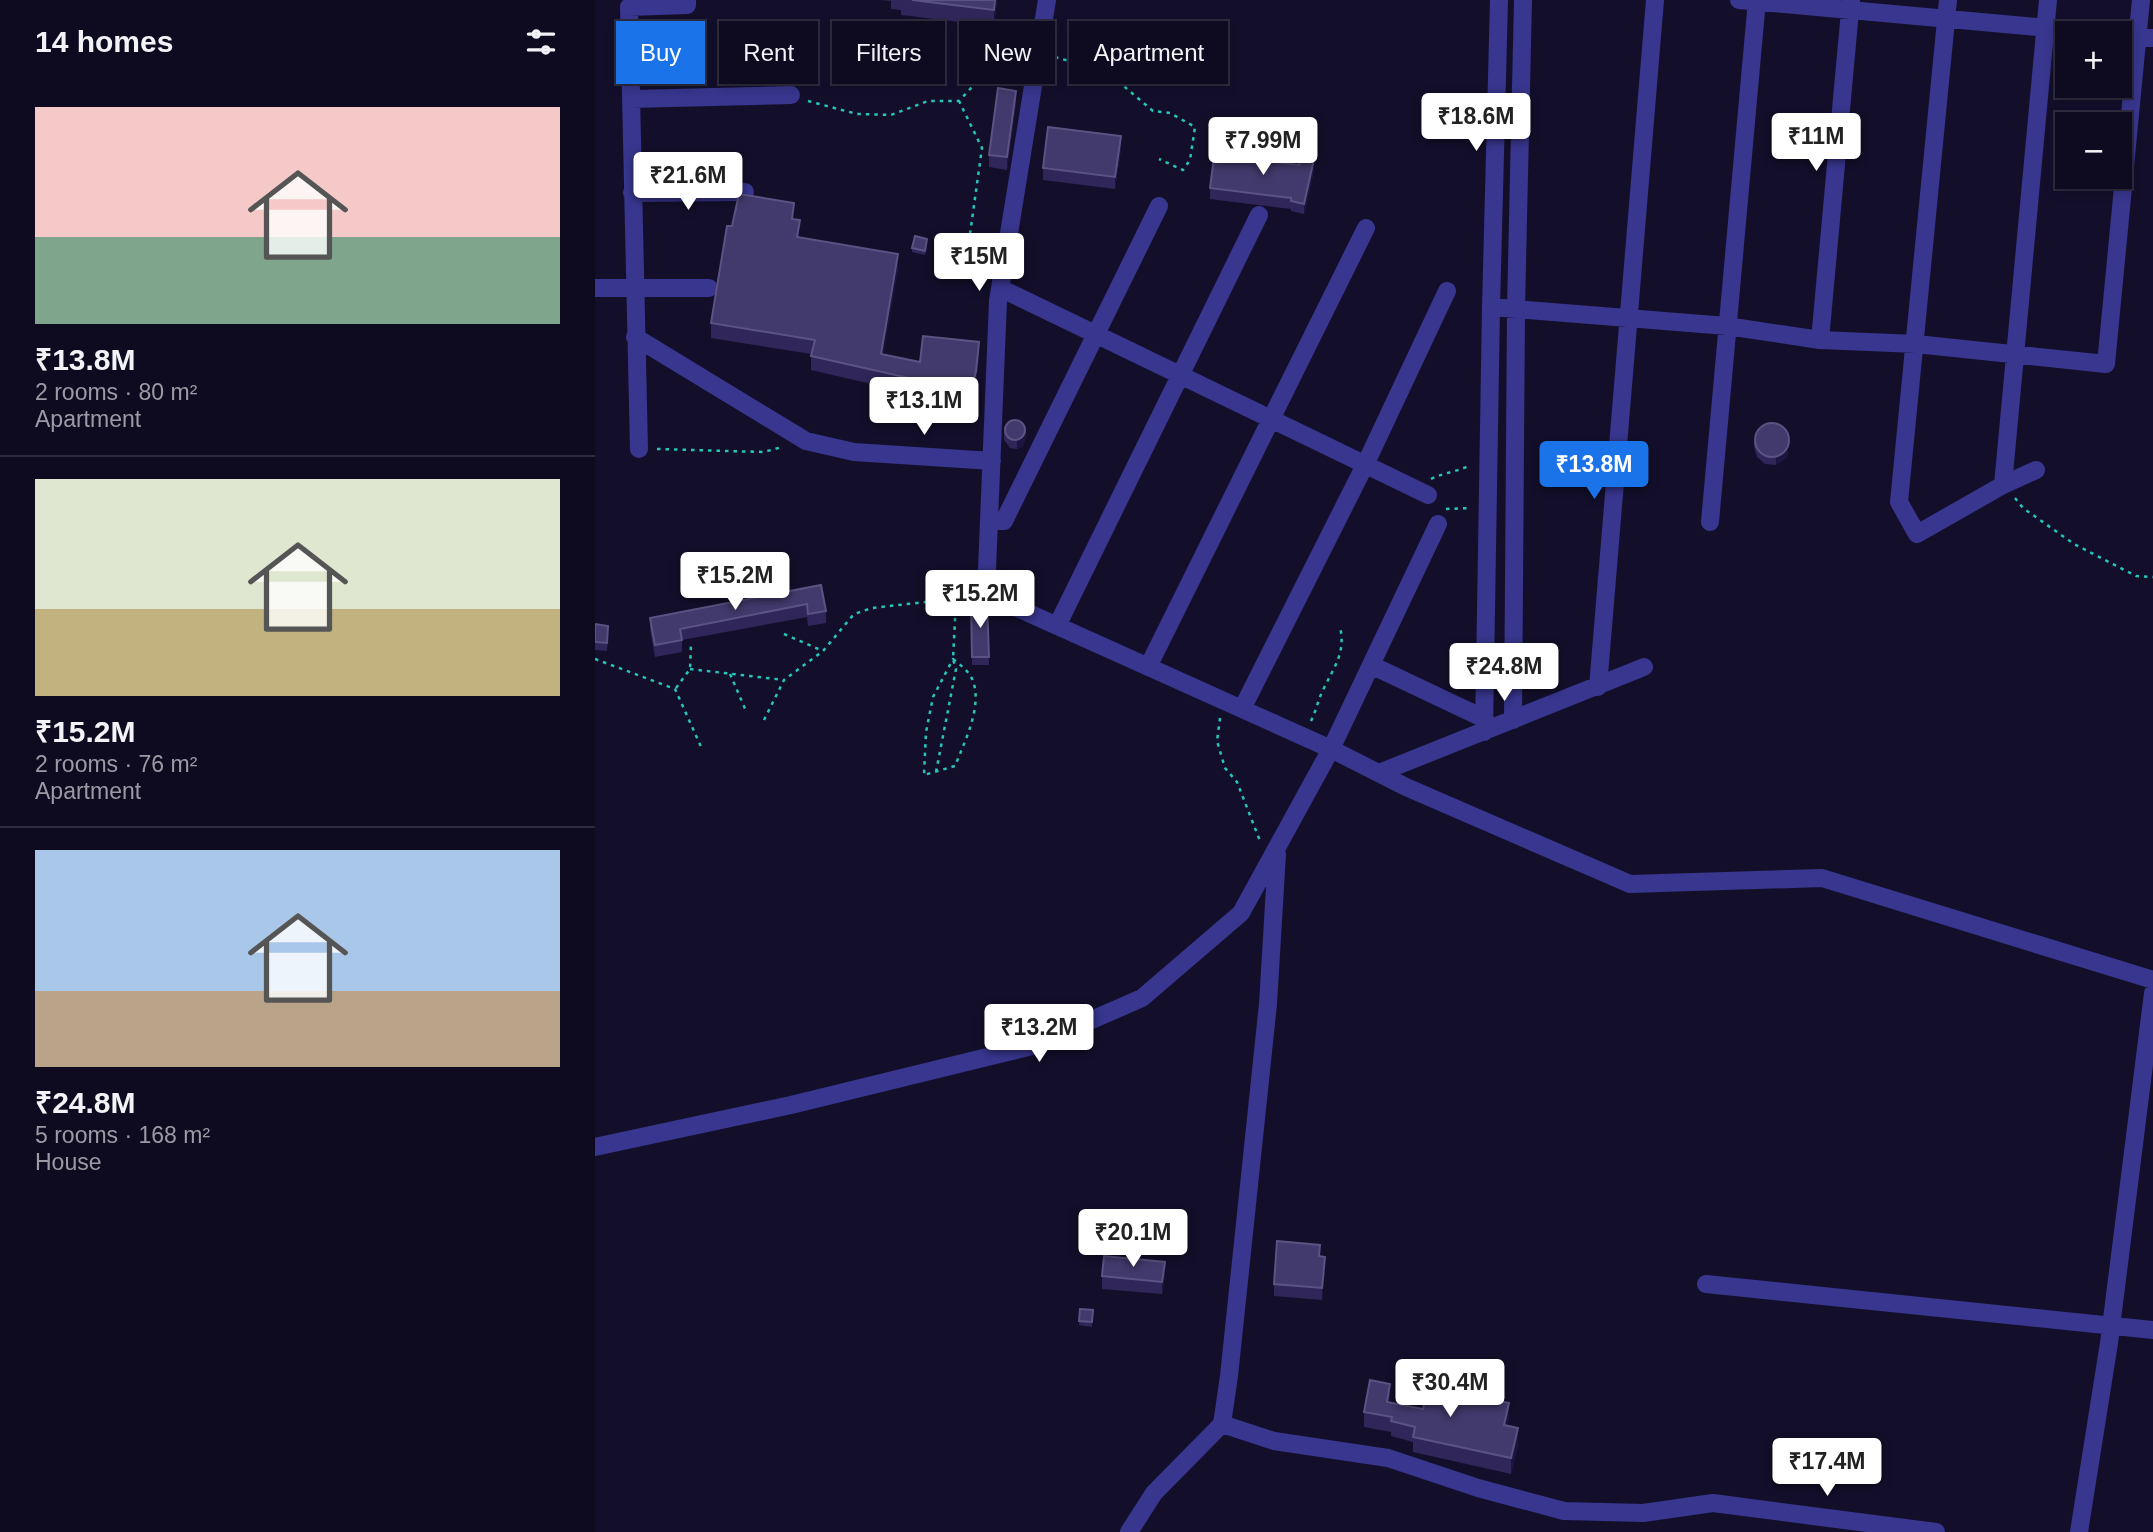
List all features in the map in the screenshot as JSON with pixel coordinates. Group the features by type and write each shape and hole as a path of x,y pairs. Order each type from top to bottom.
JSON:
{"street":[{"path":"639,449 629,7 687,5 687,0"},
{"path":"1044,21 1047,0"},
{"path":"1485,726 1499,0"},
{"path":"1513,720 1516,308 1523,0"},
{"path":"1598,687 1655,0"},
{"path":"1948,0 1899,502 1917,534 2003,485 2036,470"},
{"path":"2003,485 2048,0"},
{"path":"1491,307 1727,326 1820,340 1916,344 2106,364 2141,0"},
{"path":"1710,522 1751,1 1851,5 1947,19 2055,29"},
{"path":"1820,340 1851,5"},
{"path":"1034,84 1000,288 986,594 1331,749 1379,774 1630,884 1822,878 2153,980"},
{"path":"631,99 792,95"},
{"path":"632,193 745,192"},
{"path":"989,521 1005,521 1159,206"},
{"path":"1057,626 1259,215"},
{"path":"1148,667 1366,228"},
{"path":"595,288 709,288"},
{"path":"1000,288 1422,492"},
{"path":"1236,706 1365,465 1447,291"},
{"path":"635,337 806,441 854,453 992,461"},
{"path":"595,1147 791,1104 1032,1046 1142,998 1241,913 1331,749 1438,524"},
{"path":"1371,665 1485,726"},
{"path":"1379,774 1485,726 1513,720 1644,667"},
{"path":"1129,1532 1154,1493 1222,1424 1268,1004 1277,847"},
{"path":"2079,1532 2109,1343 2153,993"},
{"path":"1706,1284 2153,1330"},
{"path":"1222,1424 1273,1441 1388,1458 1478,1488 1564,1511 1643,1513 1713,1503 1936,1532"}],"path":[{"path":"1055,57 1119,82 1153,111 1170,113 1195,127 1190,160 1183,170 1159,159"},
{"path":"792,95 857,114 891,115 928,101 959,101 975,84"},
{"path":"944,253 969,241 982,148 959,101"},
{"path":"639,449 764,452 806,441"},
{"path":"1488,507 1445,509 1422,492 1421,483 1447,471 1458,471 1489,455"},
{"path":"2003,485 2023,508 2074,544 2136,576 2153,577"},
{"path":"764,720 784,680 823,651 854,614 871,608 956,600 953,659 956,669 936,772"},
{"path":"1303,737 1337,664 1344,642 1340,627"},
{"path":"784,634 823,651"},
{"path":"675,689 690,669 691,644"},
{"path":"595,659 675,689 702,749"},
{"path":"953,659 968,672 975,685 974,714 955,766 925,775 926,732 933,697 953,659"},
{"path":"690,669 784,680"},
{"path":"730,674 747,713"},
{"path":"1236,706 1219,719 1217,741 1225,768 1237,782 1268,863"}],"building":[{"path":"912,0 995,0 994,10"},
{"path":"998,88 1016,91 1007,157 989,155"},
{"path":"1048,127 1121,136 1115,177 1043,168"},
{"path":"1301,156 1314,159 1304,204 1291,201 1291,198 1210,188 1214,157 1299,165"},
{"path":"739,194 794,203 792,219 800,220 797,237 898,254 881,354 920,362 923,336 979,342 971,392 811,356 815,340 711,323 727,226 732,226"},
{"path":"915,236 927,239 925,251 912,248"},
{"path":"1011,420 1019,420 1025,430 1019,440 1011,440 1005,434 1005,426"},
{"path":"1772,423 1784,428 1789,440 1784,452 1772,457 1760,452 1755,440 1760,428"},
{"path":"821,585 826,611 808,614 807,604 680,629 682,640 655,645 650,618"},
{"path":"987,602 989,657 972,657 971,603"},
{"path":"595,624 608,626 607,643 595,642"},
{"path":"1277,1241 1320,1245 1319,1256 1325,1257 1322,1288 1274,1284"},
{"path":"1104,1256 1165,1262 1162,1282 1102,1276"},
{"path":"1080,1309 1093,1310 1092,1322 1079,1321"},
{"path":"1370,1380 1390,1384 1387,1402 1423,1409 1428,1385 1509,1403 1504,1425 1518,1428 1511,1458 1413,1437 1415,1427 1391,1421 1392,1417 1364,1412"}]}
